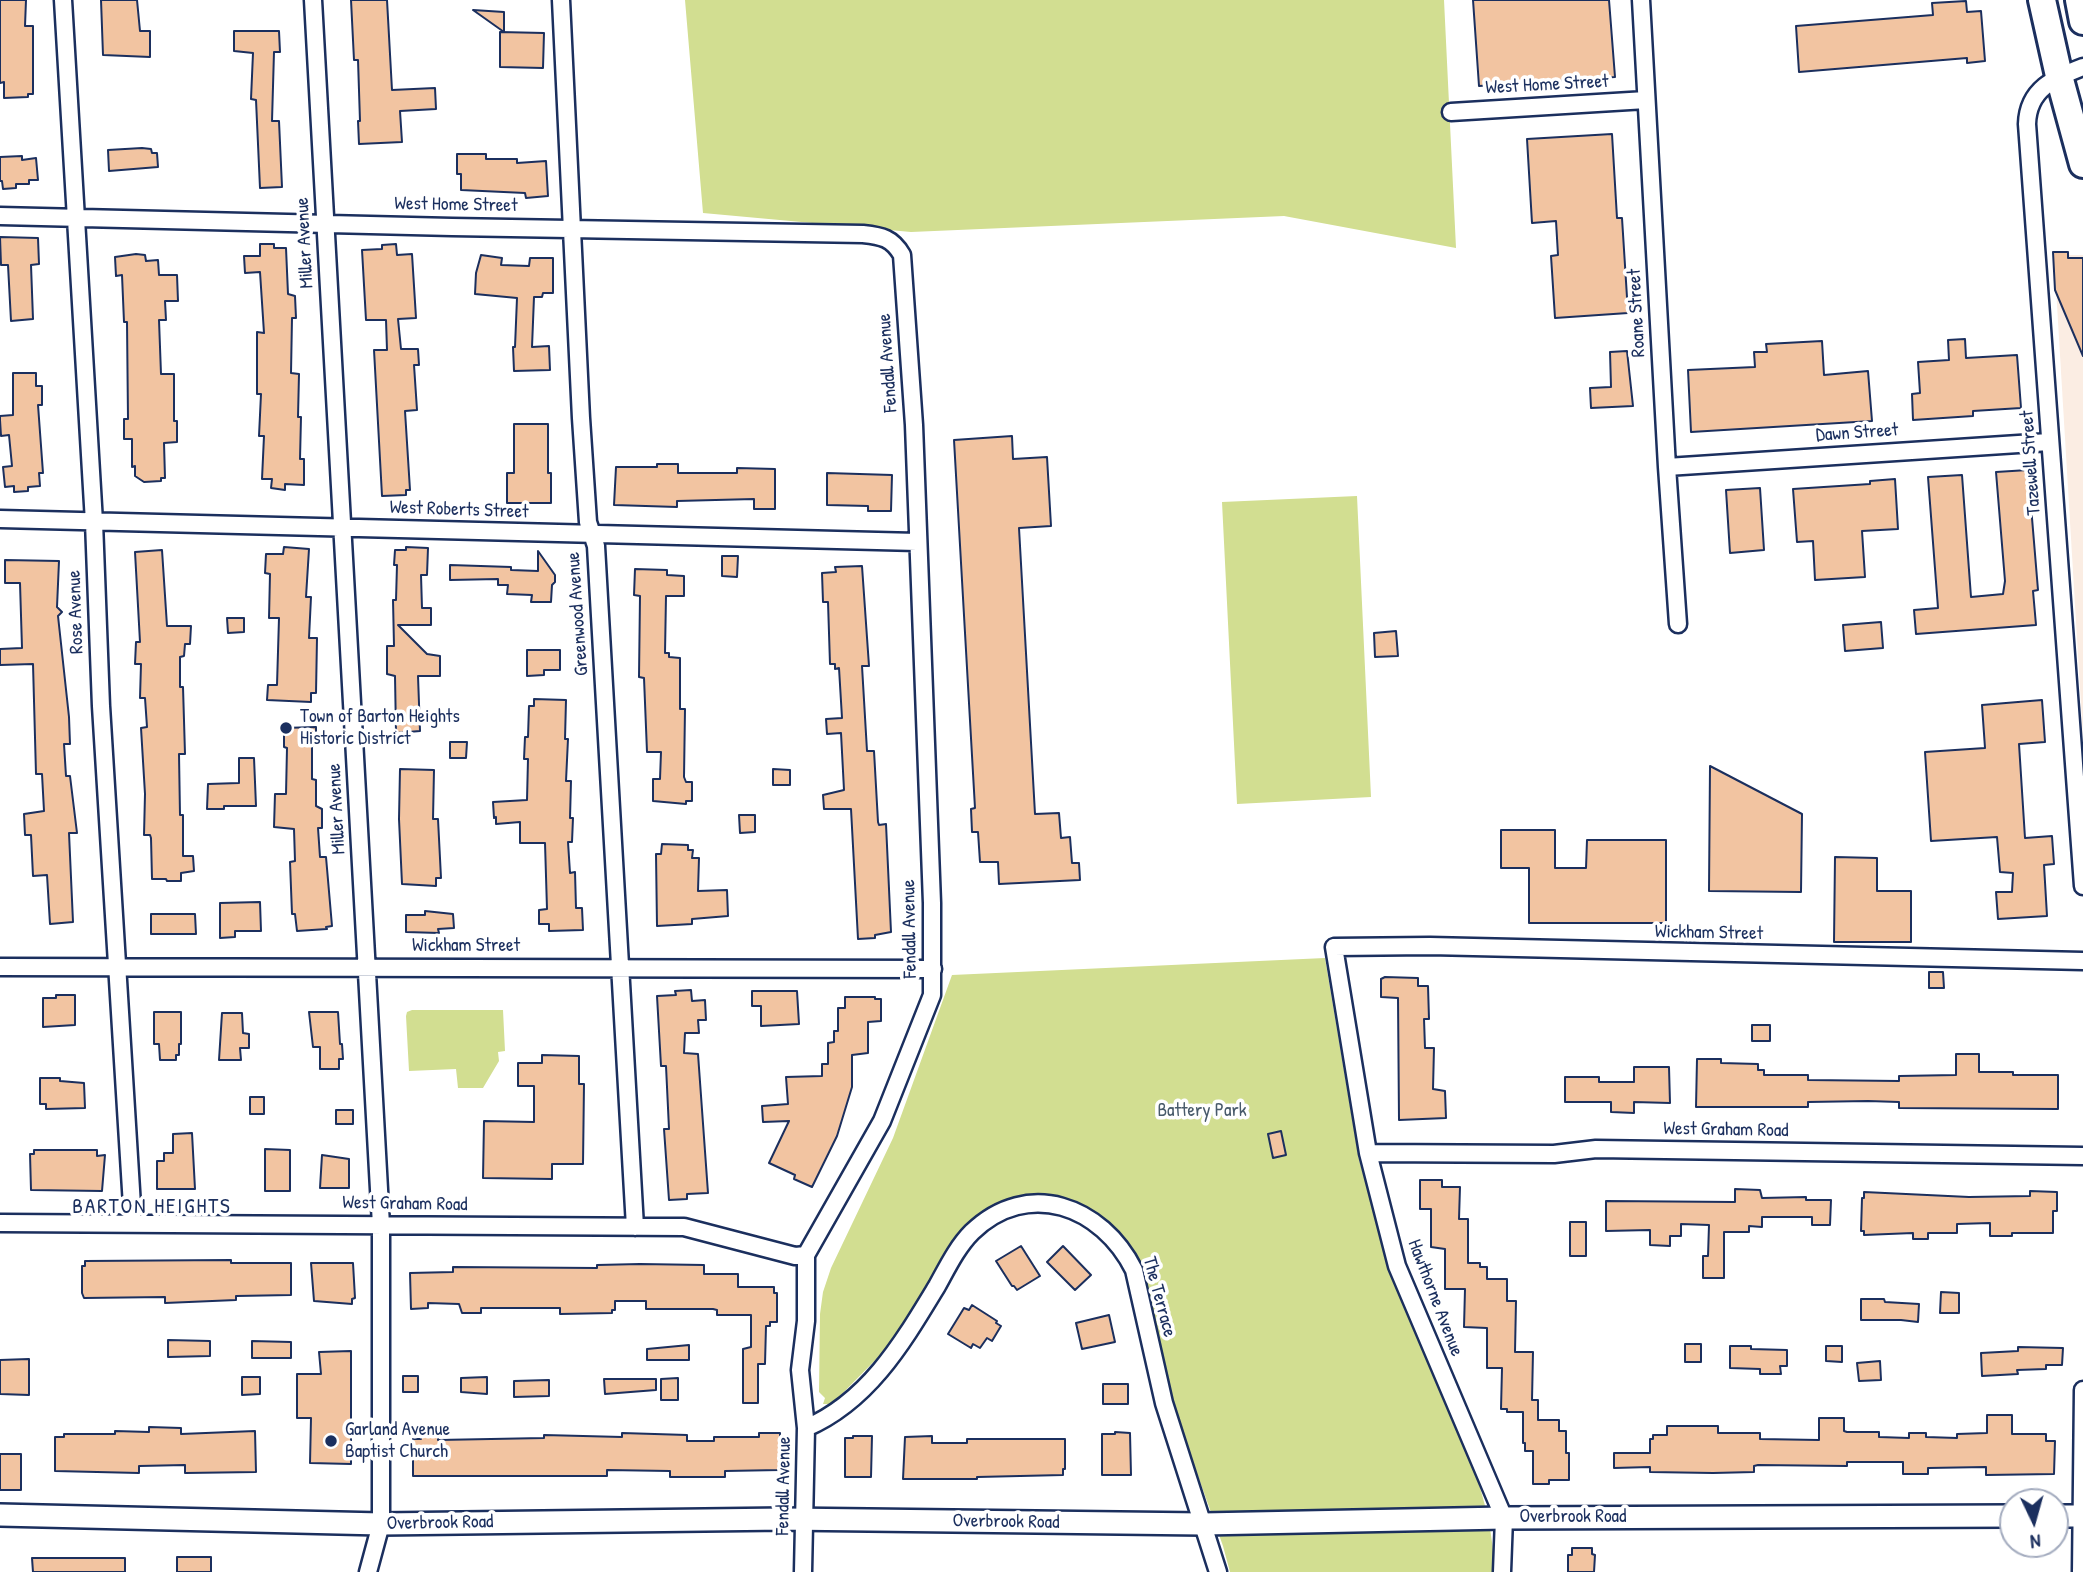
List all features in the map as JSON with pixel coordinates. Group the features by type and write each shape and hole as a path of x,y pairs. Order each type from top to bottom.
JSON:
{"main road":[{"path":"2042,0 2071,71 2083,164"},
{"path":"2079,0 2083,21"}],"street":[{"name":"Rose Avenue","path":"63,0 132,1222"},
{"name":"Miller Avenue","path":"313,0 381,1225 382,1524 368,1572"},
{"name":"Greenwood Avenue","path":"561,0 581,418 588,522 596,545 635,1227"},
{"name":"Roane Street","path":"1641,0 1678,624"},
{"name":"Tazewell Street","path":"2071,71 2044,85 2035,94 2027,114 2083,886"},
{"name":"West Home Street","path":"1451,112 1646,100"},
{"name":"West Home Street","path":"0,216 863,234 885,237 896,244 902,256"},
{"name":"Fendall Avenue","path":"803,1572 806,1428 800,1370 806,1321 806,1255 881,1121 932,995 914,425 902,256"},
{"name":"Dawn Street","path":"1667,467 2049,442"},
{"name":"West Roberts Street","path":"0,519 917,542"},
{"name":"Wickham Street","path":"1334,947 1430,946 2083,961"},
{"name":"Hawthorne Avenue","path":"1334,947 1368,1153 1397,1266 1504,1518 1502,1572"},
{"name":"Wickham Street","path":"0,967 933,969"},
{"name":"West Graham Road","path":"1368,1153 1554,1154 1596,1149 2083,1156"},
{"name":"The Terrace","path":"806,1428 829,1418 879,1373 904,1341 969,1235 1007,1210 1025,1205 1065,1206 1082,1213 1110,1234 1125,1251 1134,1269 1164,1403 1218,1572"},
{"name":"West Graham Road","path":"0,1223 684,1227 795,1256 806,1255"},
{"path":"2081,1572 2083,1390"},
{"name":"Overbrook Road","path":"0,1515 382,1524 803,1519 1203,1524 1504,1518 1999,1516"}],"shaded area":[{"path":"2054,255 2083,255 2083,738"}],"green space":[{"path":"685,0 1444,0 1456,248 1284,216 911,232 703,213"},
{"path":"1357,496 1371,797 1237,804 1222,502"},
{"name":"Battery Park","path":"1325,958 1359,1160 1391,1271 1473,1466 1491,1531 1494,1572 1230,1572 1178,1420 1130,1250 1113,1228 1098,1215 1075,1203 1058,1199 1023,1199 976,1220 962,1232 898,1337 836,1400 823,1404 825,1398 819,1392 820,1314 823,1292 831,1268 893,1138 952,975"},
{"path":"503,1010 505,1051 498,1052 499,1061 483,1088 458,1088 456,1069 409,1071 406,1016 407,1012"}],"building":[{"path":"0,0 26,0 25,26 33,26 33,94 28,94 28,97 4,98 4,82 0,83"},
{"path":"101,0 137,0 140,31 150,31 150,57 103,55"},
{"path":"351,0 387,0 392,90 435,88 436,109 400,111 402,142 359,144 358,60 354,60"},
{"path":"1473,0 1609,0 1615,77 1479,86"},
{"path":"1966,1 1967,12 1981,11 1985,61 1967,63 1967,58 1799,72 1796,26 1933,15 1932,3"},
{"path":"473,10 504,12 504,32"},
{"path":"234,31 279,31 280,52 274,52 272,121 279,121 282,187 260,188 256,100 251,99 253,53 234,51"},
{"path":"500,32 544,33 543,68 500,67"},
{"path":"1612,134 1617,218 1622,218 1628,313 1555,318 1551,256 1558,255 1556,221 1532,223 1527,139"},
{"path":"142,148 157,153 158,167 109,171 108,150"},
{"path":"457,154 486,154 486,159 517,159 517,163 546,161 548,196 526,198 525,193 461,190 461,174 457,174"},
{"path":"22,156 22,160 36,158 38,180 29,180 29,184 16,184 16,188 3,189 0,181 0,157"},
{"path":"0,237 38,238 39,264 31,265 33,319 11,321 8,265 1,265"},
{"path":"260,244 274,244 274,248 286,248 288,294 295,296 296,318 292,318 291,373 299,374 298,417 301,417 300,459 304,459 304,485 285,484 285,490 271,488 272,479 262,479 264,436 259,436 261,394 257,394 257,332 264,333 260,272 245,273 244,256 260,256"},
{"path":"396,244 397,255 412,254 416,318 398,319 401,349 418,349 419,365 414,365 417,410 405,411 410,490 406,490 406,495 382,496 374,350 387,350 386,320 366,320 362,250 382,249 382,245"},
{"path":"2053,252 2068,252 2068,258 2083,258 2083,356 2055,290"},
{"path":"145,255 146,261 158,260 159,275 177,275 178,301 165,301 166,320 159,320 161,374 174,374 174,421 177,421 177,442 164,443 165,478 161,478 161,481 144,482 135,476 135,466 132,467 132,439 124,439 124,419 128,419 127,322 124,322 122,275 116,276 115,257"},
{"path":"481,255 502,258 501,265 529,266 530,258 553,258 553,293 534,297 532,347 549,346 550,370 514,371 517,298 475,294 476,273"},
{"path":"1965,339 1966,358 2017,355 2021,408 1973,411 1973,416 1913,420 1912,394 1920,393 1918,362 1949,360 1948,340"},
{"path":"1822,341 1824,375 1868,371 1872,421 1691,432 1688,370 1755,367 1754,352 1767,352 1766,344"},
{"path":"1627,351 1633,406 1591,408 1590,388 1611,387 1610,352"},
{"path":"13,373 36,373 36,386 42,386 42,405 38,405 43,473 39,473 40,486 28,487 28,491 14,492 14,486 5,487 3,467 12,466 9,435 1,436 0,420 0,416 13,415"},
{"path":"514,424 548,424 551,503 507,503 507,473 514,473"},
{"path":"1012,436 1013,459 1047,457 1051,526 1019,528 1035,814 1059,813 1061,838 1070,837 1072,863 1079,863 1080,880 999,884 998,862 980,862 978,832 972,832 971,809 975,808 954,440"},
{"path":"657,464 678,464 678,473 737,473 737,468 775,469 775,509 754,509 754,499 677,501 677,507 614,505 616,467 657,467"},
{"path":"2028,470 2038,590 2033,591 2036,625 1916,634 1914,610 1938,608 1928,477 1962,475 1971,597 2003,594 2005,581 1996,472"},
{"path":"827,473 892,475 891,511 868,511 868,506 827,505"},
{"path":"1895,479 1898,529 1862,531 1865,577 1815,580 1813,541 1797,542 1793,489 1870,484 1870,481"},
{"path":"1760,488 1764,550 1730,553 1726,490"},
{"path":"284,547 309,549 306,597 311,597 309,638 317,638 316,693 311,693 311,702 267,700 268,685 277,685 279,618 269,618 270,574 265,573 266,554 283,554"},
{"path":"406,547 428,548 427,575 421,575 422,608 431,608 431,625 398,625 427,654 440,656 440,676 418,676 420,731 396,733 395,676 387,674 387,646 394,646 393,600 396,600 397,565 394,565 395,550 406,550"},
{"path":"162,550 167,626 191,626 190,644 185,644 184,656 180,657 185,754 179,754 183,856 193,856 194,871 181,873 181,881 152,879 151,838 150,835 144,835 145,794 141,728 147,727 145,698 140,698 141,664 135,664 136,642 140,642 135,552"},
{"path":"538,551 555,575 551,602 531,602 532,595 507,594 508,585 498,585 498,579 450,580 450,565 511,567 511,570 538,571"},
{"path":"722,556 738,556 737,577 722,576"},
{"path":"5,560 59,561 57,607 62,612 58,616 70,744 64,744 66,776 70,776 77,833 69,833 73,922 50,924 47,875 33,876 31,835 25,835 24,814 44,811 42,774 36,774 33,664 0,665 0,649 22,648 20,583 5,583"},
{"path":"862,566 869,666 862,666 867,751 874,751 878,822 879,825 886,824 891,932 875,935 875,938 858,939 851,809 824,809 823,795 844,790 841,733 827,734 826,719 842,718 839,668 835,669 835,664 830,664 828,602 823,602 822,573 836,572 835,567"},
{"path":"635,569 667,570 667,575 684,576 684,596 666,596 665,653 669,653 669,657 680,658 680,709 685,709 684,777 686,782 692,782 692,801 686,801 686,804 653,801 653,779 660,779 661,752 647,752 644,678 639,677 640,596 634,595"},
{"path":"227,618 244,618 244,632 228,633"},
{"path":"1881,622 1883,648 1845,651 1843,625"},
{"path":"1396,631 1398,656 1375,657 1374,633"},
{"path":"527,650 560,650 560,670 544,670 544,675 527,676"},
{"path":"534,699 566,700 566,781 571,781 570,818 573,818 572,842 568,842 570,873 575,872 576,908 582,908 583,930 549,931 549,924 539,924 539,910 547,909 545,843 520,843 520,822 496,824 496,817 494,818 493,802 527,800 528,759 524,759 525,737 528,737 529,706 534,706"},
{"path":"2042,700 2045,742 2019,744 2025,838 2052,836 2054,864 2044,865 2047,916 1998,919 1996,892 2012,892 2013,873 2000,872 1997,837 1931,841 1925,752 1985,748 1982,705"},
{"path":"316,727 316,746 312,746 312,779 316,780 316,806 322,809 322,828 318,828 320,857 326,857 332,926 326,927 327,929 297,931 295,914 292,914 290,862 295,861 294,829 274,827 275,794 286,794 287,748 284,747 284,728"},
{"path":"450,742 467,742 466,758 450,758"},
{"path":"239,758 254,758 256,806 207,809 208,784 239,783"},
{"path":"1710,766 1802,814 1801,892 1709,891"},
{"path":"400,769 434,770 433,819 438,819 441,878 436,878 436,886 402,884"},
{"path":"773,769 790,770 790,785 773,785"},
{"path":"739,815 755,815 755,832 740,833"},
{"path":"1501,830 1555,830 1555,868 1586,868 1587,840 1666,840 1666,923 1529,923 1529,868 1501,868"},
{"path":"662,844 688,845 688,850 693,850 692,858 699,858 698,891 727,890 728,916 692,919 692,924 657,926 656,854 661,854"},
{"path":"1835,857 1877,858 1877,891 1911,891 1911,942 1834,942"},
{"path":"260,902 261,931 235,931 235,937 220,938 220,903"},
{"path":"425,911 453,914 454,928 438,929 439,933 406,932 406,915 425,915"},
{"path":"151,914 195,914 196,934 151,934"},
{"path":"1929,972 1943,972 1944,988 1929,988"},
{"path":"1418,978 1418,986 1428,986 1429,1019 1424,1019 1425,1048 1434,1048 1433,1089 1445,1091 1446,1118 1399,1120 1398,998 1381,997 1381,979"},
{"path":"691,990 692,1001 705,1000 706,1020 698,1020 699,1033 685,1033 684,1053 698,1054 708,1193 687,1194 687,1199 669,1200 664,1129 669,1129 666,1066 661,1066 657,996 676,995 675,991"},
{"path":"752,991 797,991 799,1024 761,1026 761,1006 752,1006"},
{"path":"56,995 75,995 75,1025 43,1027 43,998 56,998"},
{"path":"845,997 881,999 881,1021 868,1022 868,1053 852,1055 852,1087 837,1136 812,1187 794,1179 795,1175 769,1163 789,1121 763,1122 762,1106 788,1104 786,1077 822,1076 822,1064 828,1064 828,1043 834,1042 834,1031 838,1031 838,1008 845,1008"},
{"path":"154,1012 181,1012 181,1044 176,1060 160,1060 159,1044 154,1044"},
{"path":"309,1012 338,1012 343,1059 339,1059 339,1069 320,1069 320,1047 313,1047"},
{"path":"222,1013 242,1013 243,1033 249,1034 249,1048 240,1048 241,1060 219,1060"},
{"path":"1752,1025 1770,1025 1770,1041 1752,1041"},
{"path":"1956,1054 1979,1054 1979,1072 2058,1075 2058,1109 1899,1108 1899,1102 1868,1101 1808,1102 1808,1107 1696,1107 1697,1059 1758,1064 1758,1070 1764,1070 1764,1075 1808,1075 1808,1080 1899,1081 1899,1076 1956,1075"},
{"path":"542,1055 579,1056 579,1084 584,1084 583,1164 552,1164 552,1179 483,1178 484,1121 534,1122 534,1086 518,1086 518,1063 542,1063"},
{"path":"1634,1067 1669,1067 1670,1103 1634,1102 1634,1113 1611,1112 1611,1102 1565,1102 1565,1077 1599,1077 1599,1082 1634,1082"},
{"path":"40,1078 60,1078 60,1081 84,1083 85,1108 46,1109 46,1104 40,1104"},
{"path":"250,1097 264,1097 264,1114 250,1114"},
{"path":"336,1110 353,1110 353,1124 336,1124"},
{"path":"1281,1131 1286,1155 1273,1158 1268,1134"},
{"path":"192,1133 195,1189 157,1189 157,1161 164,1161 164,1153 173,1153 173,1134"},
{"path":"265,1149 290,1150 290,1191 265,1191"},
{"path":"34,1150 97,1150 97,1156 105,1155 102,1191 31,1190 30,1154 34,1154"},
{"path":"322,1155 349,1159 349,1188 320,1188"},
{"path":"1420,1180 1442,1180 1442,1187 1460,1187 1459,1219 1468,1219 1468,1263 1480,1263 1480,1267 1487,1267 1487,1279 1507,1279 1507,1301 1516,1301 1515,1352 1533,1352 1532,1400 1538,1400 1538,1420 1559,1420 1559,1431 1566,1431 1569,1480 1549,1480 1549,1484 1533,1484 1533,1451 1525,1451 1523,1412 1507,1412 1507,1409 1501,1409 1502,1368 1487,1368 1487,1328 1464,1327 1465,1289 1445,1289 1445,1249 1431,1247 1431,1209 1420,1209"},
{"path":"1735,1189 1760,1190 1762,1198 1806,1197 1806,1200 1831,1200 1830,1225 1812,1225 1812,1217 1762,1217 1762,1227 1749,1226 1749,1232 1724,1232 1724,1278 1703,1278 1703,1256 1708,1256 1709,1225 1681,1224 1681,1236 1670,1236 1670,1246 1650,1245 1650,1230 1606,1231 1606,1201 1735,1202"},
{"path":"2030,1191 2057,1192 2057,1211 2053,1211 2053,1233 1990,1236 1990,1223 1957,1224 1957,1233 1928,1233 1928,1239 1913,1239 1913,1233 1864,1235 1864,1231 1861,1231 1864,1192 1969,1197 2030,1196"},
{"path":"1570,1222 1586,1222 1586,1256 1570,1256"},
{"path":"1021,1246 1040,1276 1017,1290 996,1261"},
{"path":"1063,1246 1091,1275 1075,1290 1047,1262"},
{"path":"231,1260 231,1263 291,1263 291,1295 236,1296 236,1300 165,1303 165,1297 84,1298 82,1293 82,1266 85,1266 85,1261"},
{"path":"311,1263 353,1263 355,1298 352,1299 352,1304 314,1301"},
{"path":"597,1265 704,1265 704,1274 738,1274 738,1287 774,1287 774,1293 777,1293 777,1322 770,1322 770,1326 766,1326 765,1364 758,1364 758,1403 743,1403 743,1349 751,1347 751,1315 717,1315 717,1310 713,1309 646,1309 646,1301 615,1301 615,1310 612,1310 612,1313 560,1314 560,1308 481,1308 481,1313 462,1313 459,1304 428,1303 428,1308 411,1309 410,1273 453,1272 453,1267 597,1268"},
{"path":"1941,1292 1959,1293 1959,1313 1940,1313"},
{"path":"1861,1299 1919,1304 1918,1322 1861,1320"},
{"path":"972,1305 1001,1326 992,1341 987,1338 980,1348 973,1344 971,1348 948,1334 964,1308 969,1310"},
{"path":"1109,1315 1115,1342 1082,1349 1076,1323"},
{"path":"168,1340 210,1341 210,1356 168,1357"},
{"path":"252,1341 291,1342 291,1358 252,1358"},
{"path":"1685,1344 1701,1344 1701,1362 1685,1362"},
{"path":"689,1345 689,1360 647,1360 647,1349"},
{"path":"1730,1346 1787,1350 1787,1366 1780,1366 1781,1374 1760,1374 1760,1369 1730,1368"},
{"path":"1826,1346 1842,1346 1842,1362 1826,1361"},
{"path":"2018,1347 2063,1348 2062,1365 2046,1365 2046,1369 2017,1370 2018,1374 1982,1376 1981,1353 2018,1351"},
{"name":"Garland Avenue Baptist Church","path":"351,1351 351,1464 310,1463 311,1418 297,1418 297,1374 321,1374 319,1352"},
{"path":"29,1359 29,1395 0,1394 0,1360"},
{"path":"1880,1361 1881,1380 1859,1381 1857,1363"},
{"path":"403,1376 418,1376 418,1392 403,1392"},
{"path":"242,1377 260,1377 260,1394 242,1395"},
{"path":"487,1377 487,1394 461,1392 461,1378"},
{"path":"678,1378 678,1400 661,1400 661,1379"},
{"path":"604,1379 656,1379 656,1390 605,1394"},
{"path":"549,1380 549,1396 514,1397 514,1381"},
{"path":"1103,1384 1128,1384 1128,1404 1103,1404"},
{"path":"1987,1415 2012,1415 2012,1434 2046,1434 2046,1441 2055,1441 2054,1474 1986,1475 1986,1467 1928,1468 1928,1474 1903,1474 1903,1462 1847,1462 1847,1466 1758,1465 1754,1466 1754,1472 1713,1473 1650,1472 1650,1467 1614,1468 1614,1453 1650,1453 1650,1439 1653,1439 1653,1435 1667,1435 1667,1426 1718,1426 1718,1433 1760,1433 1760,1439 1819,1440 1819,1418 1844,1418 1844,1431 1847,1432 1879,1432 1879,1437 1909,1438 1909,1433 1926,1433 1926,1437 1957,1438 1957,1434 1987,1433"},
{"path":"149,1427 181,1428 181,1434 255,1431 256,1472 185,1473 185,1465 139,1466 139,1473 55,1471 55,1437 64,1437 64,1434 115,1434 115,1431 149,1432"},
{"path":"622,1433 687,1435 687,1441 714,1441 714,1437 759,1437 759,1433 780,1433 780,1470 725,1471 725,1477 670,1477 670,1471 607,1470 607,1476 413,1476 413,1439 421,1439 421,1434 438,1434 438,1440 544,1438 544,1435 622,1437"},
{"path":"1130,1433 1131,1475 1102,1475 1102,1434"},
{"path":"872,1436 871,1477 845,1477 845,1438"},
{"path":"932,1436 932,1443 967,1443 967,1439 1065,1439 1065,1469 1063,1475 903,1479 905,1437"},
{"path":"0,1454 21,1454 21,1490 0,1490"},
{"path":"1572,1548 1592,1548 1592,1554 1595,1555 1594,1572 1568,1572 1568,1555 1572,1555"},
{"path":"177,1557 211,1557 211,1572 177,1572"},
{"path":"32,1558 125,1558 125,1572 33,1572"}],"place":[{"name":"Town of Barton Heights Historic District","path":"286,728"},
{"name":"Garland Avenue Baptist Church","path":"331,1441"}],"district":[{"name":"BARTON HEIGHTS","path":"152,1207"}]}
